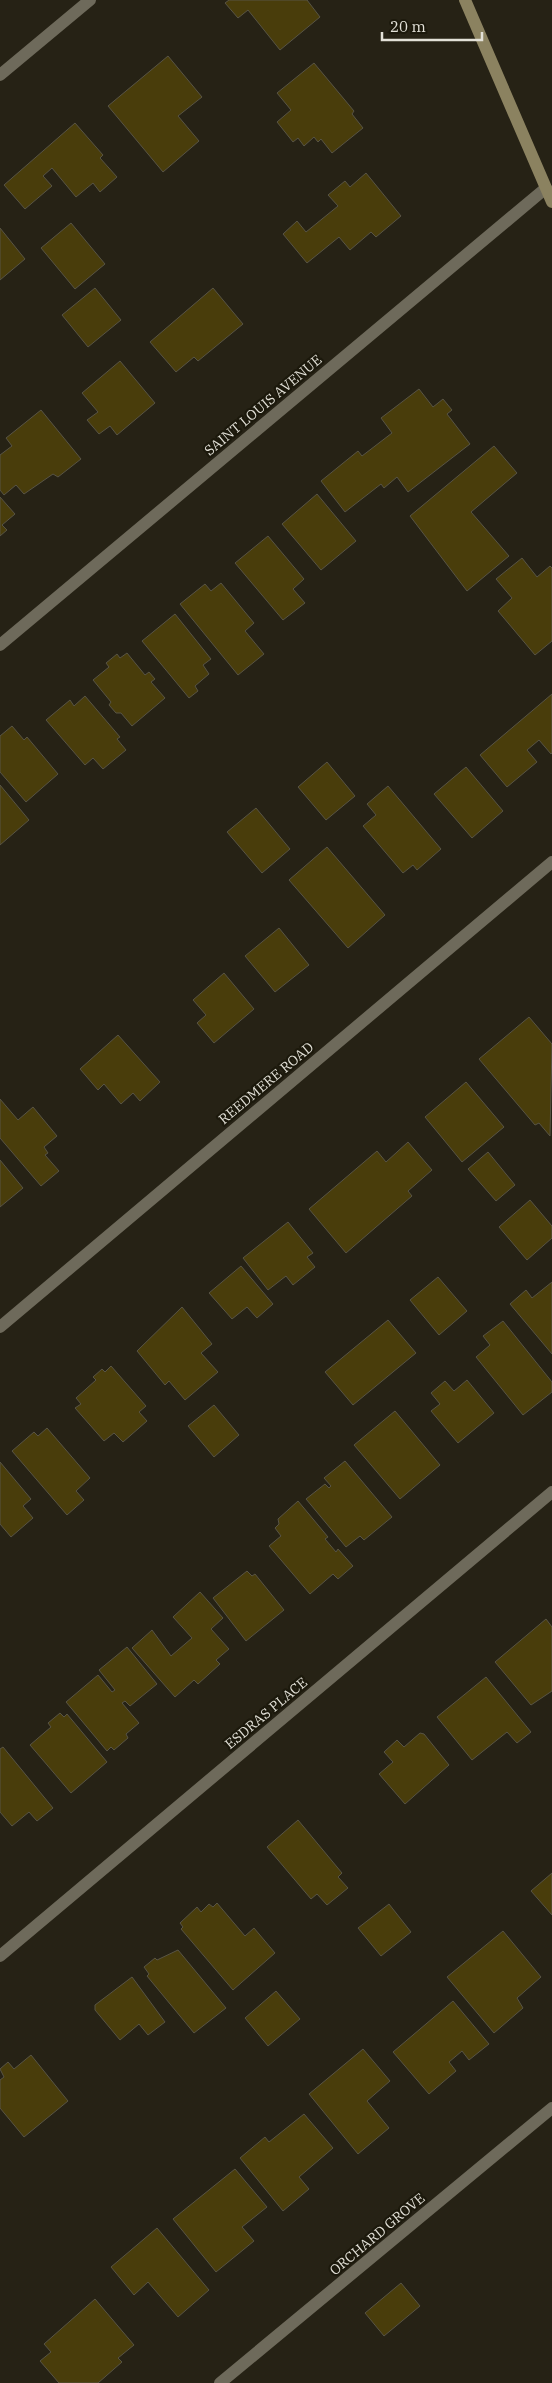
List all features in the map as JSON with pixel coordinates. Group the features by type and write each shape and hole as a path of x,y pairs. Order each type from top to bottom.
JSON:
{"main road":[{"path":"465,0 552,202"}],"street":[{"path":"0,75 90,0"},
{"name":"SAINT LOUIS AVENUE","path":"0,645 546,188"},
{"name":"REEDMERE ROAD","path":"0,1327 552,862"},
{"name":"ESDRAS PLACE","path":"0,1956 552,1492"},
{"name":"ORCHARD GROVE","path":"220,2383 552,2108"}],"building":[{"path":"229,0 307,0 320,17 280,50 248,10 238,18 225,3"},
{"path":"168,56 202,97 178,116 199,141 163,172 108,106"},
{"path":"314,63 354,111 352,114 363,128 332,153 321,139 318,142 314,137 304,146 298,138 293,142 277,122 291,110 277,93"},
{"path":"75,123 103,155 100,158 117,177 100,192 93,183 76,197 52,168 43,176 52,186 25,209 4,185"},
{"path":"366,173 401,216 376,237 371,232 350,250 339,237 307,263 283,234 297,221 306,232 338,206 328,195 345,181 350,187"},
{"path":"71,223 105,264 75,289 41,248"},
{"path":"0,228 25,259 0,280"},
{"path":"95,288 121,320 88,347 62,315"},
{"path":"213,288 243,324 198,361 194,357 176,372 150,342"},
{"path":"120,361 155,403 117,435 110,426 99,434 87,420 98,412 82,393"},
{"path":"419,389 433,407 443,399 452,410 447,414 470,444 408,492 397,477 384,488 381,484 345,512 321,481 358,451 362,456 392,433 381,418"},
{"path":"41,410 81,459 58,477 53,474 24,494 16,485 4,495 0,490 0,455 12,446 6,438"},
{"path":"494,446 517,473 471,512 509,556 467,591 410,516"},
{"path":"317,494 356,541 321,570 282,524"},
{"path":"0,497 15,514 2,525 7,530 0,536"},
{"path":"268,536 304,579 293,589 305,603 283,620 235,563"},
{"path":"522,558 537,577 550,566 552,568 552,641 535,655 498,611 512,598 496,579"},
{"path":"221,583 254,623 245,631 264,654 238,675 180,604 205,584 211,591"},
{"path":"175,614 211,659 203,665 209,674 195,686 198,691 189,698 142,641"},
{"path":"127,653 145,675 149,672 155,679 151,682 165,698 132,726 121,713 116,713 109,705 111,702 93,680 109,667 106,663 117,654 120,658"},
{"path":"552,694 552,753 539,740 527,750 537,762 507,787 480,755"},
{"path":"85,696 120,737 117,739 126,750 103,769 93,758 85,765 46,720 70,700 74,706"},
{"path":"12,726 24,740 27,737 58,774 26,802 0,772 0,736"},
{"path":"327,762 355,796 326,820 298,787"},
{"path":"466,767 503,811 472,838 434,794"},
{"path":"0,785 29,820 0,845"},
{"path":"388,786 441,849 417,870 413,865 403,873 363,826 376,815 367,804"},
{"path":"256,808 290,849 262,873 227,832"},
{"path":"327,847 385,915 348,948 289,880"},
{"path":"279,928 309,965 275,992 245,956"},
{"path":"224,973 254,1009 214,1043 197,1023 206,1015 193,1000"},
{"path":"529,1017 552,1044 550,1136 539,1123 535,1125 479,1059"},
{"path":"118,1035 160,1082 140,1101 133,1093 121,1104 104,1084 98,1090 80,1069"},
{"path":"466,1082 504,1127 462,1162 425,1117"},
{"path":"0,1099 18,1120 33,1107 57,1136 44,1147 48,1153 45,1155 59,1171 41,1186 0,1138"},
{"path":"408,1142 432,1170 408,1191 412,1196 346,1253 309,1209 377,1151 386,1162"},
{"path":"488,1152 515,1185 496,1201 468,1169"},
{"path":"0,1160 23,1188 0,1207"},
{"path":"530,1200 552,1226 552,1238 527,1260 499,1227"},
{"path":"288,1222 313,1253 307,1257 315,1267 293,1285 286,1276 268,1290 243,1258"},
{"path":"241,1266 273,1304 257,1318 247,1307 232,1319 209,1293"},
{"path":"438,1277 467,1311 439,1335 410,1300"},
{"path":"552,1282 552,1354 510,1304 526,1290 532,1298"},
{"path":"182,1307 212,1344 201,1353 218,1372 185,1400 169,1381 165,1385 137,1351"},
{"path":"388,1320 416,1353 353,1405 325,1372"},
{"path":"503,1321 552,1382 552,1392 523,1415 476,1357 490,1345 483,1336"},
{"path":"111,1366 146,1406 139,1412 147,1421 123,1442 114,1433 104,1441 75,1408 81,1404 76,1398 96,1380 93,1377 102,1369 105,1372"},
{"path":"467,1380 494,1413 458,1443 431,1411 440,1404 431,1393 445,1381 454,1391"},
{"path":"214,1405 239,1435 214,1457 188,1426"},
{"path":"395,1411 440,1465 400,1499 354,1445"},
{"path":"47,1428 90,1478 76,1491 84,1500 67,1515 12,1451 34,1432 38,1436"},
{"path":"345,1461 392,1517 364,1540 360,1536 346,1547 306,1499 325,1484 329,1488 331,1486 324,1478"},
{"path":"0,1462 31,1499 23,1506 33,1518 11,1537 0,1524"},
{"path":"298,1501 328,1537 325,1539 336,1552 338,1549 353,1566 338,1579 333,1574 310,1594 269,1546 281,1536 275,1528 279,1524 278,1519"},
{"path":"247,1571 252,1576 255,1574 284,1610 246,1641 213,1598"},
{"path":"200,1592 223,1618 211,1629 229,1649 216,1660 220,1664 198,1684 194,1680 175,1697 132,1648 152,1630 171,1656 192,1638 173,1617"},
{"path":"546,1619 552,1627 552,1691 531,1705 495,1662"},
{"path":"127,1647 157,1684 130,1706 125,1701 122,1703 139,1723 126,1734 128,1738 114,1750 111,1747 107,1751 66,1702 98,1675 112,1692 115,1690 99,1670"},
{"path":"486,1677 531,1732 517,1743 507,1732 472,1760 437,1717"},
{"path":"60,1713 64,1717 67,1714 107,1762 71,1793 30,1745 51,1727 48,1723"},
{"path":"420,1733 424,1734 449,1765 405,1804 379,1774 393,1762 384,1752 397,1740 404,1747"},
{"path":"3,1747 53,1808 37,1821 29,1812 12,1826 0,1812 0,1749"},
{"path":"298,1820 342,1873 338,1877 348,1888 327,1905 317,1894 311,1899 267,1847"},
{"path":"552,1873 552,1915 531,1891"},
{"path":"217,1903 245,1936 254,1928 275,1953 233,1990 181,1929 183,1927 180,1923 197,1907 201,1912 209,1904 213,1907"},
{"path":"389,1904 411,1932 381,1956 358,1928"},
{"path":"503,1931 541,1977 517,1998 523,2008 494,2033 447,1977"},
{"path":"178,1950 226,2008 194,2033 147,1976 149,1974 144,1967 155,1958 157,1960"},
{"path":"132,1977 165,2022 148,2035 139,2024 120,2040 95,2010 95,2005"},
{"path":"276,1991 300,2019 268,2046 245,2018"},
{"path":"453,2001 489,2044 469,2060 462,2051 449,2062 456,2071 429,2094 393,2052"},
{"path":"363,2049 390,2081 367,2101 389,2128 358,2154 309,2094"},
{"path":"31,2055 68,2101 24,2137 0,2108 0,2080 4,2077 0,2069 8,2062 14,2069"},
{"path":"304,2114 333,2148 299,2177 309,2189 283,2211 240,2158 265,2137 269,2142"},
{"path":"235,2169 267,2207 242,2227 254,2241 216,2272 173,2219"},
{"path":"157,2228 209,2290 178,2317 148,2282 134,2295 111,2267"},
{"path":"401,2283 420,2306 384,2336 365,2313"},
{"path":"95,2299 134,2345 118,2358 122,2362 98,2383 59,2383 40,2361 51,2352 44,2344"}]}
